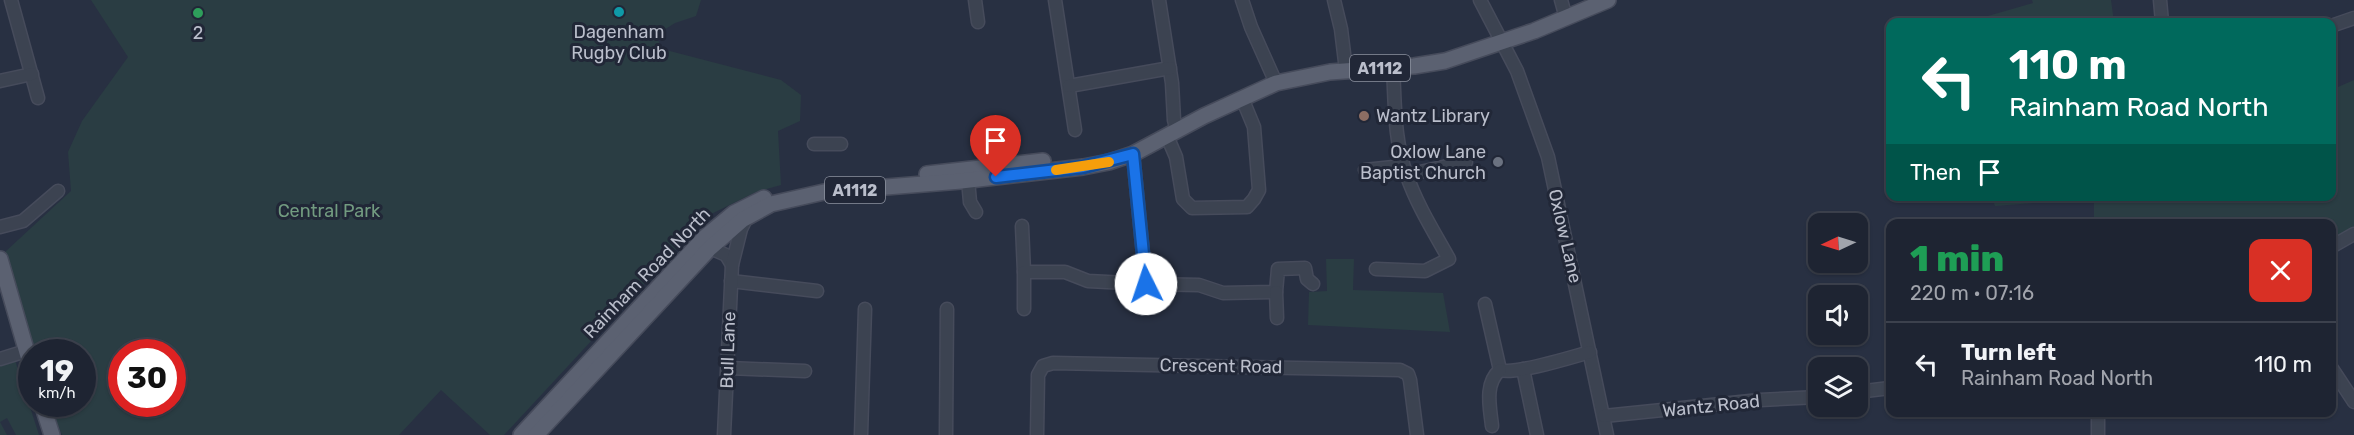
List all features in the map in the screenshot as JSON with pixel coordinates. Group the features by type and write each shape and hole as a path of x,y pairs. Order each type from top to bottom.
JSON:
{"main road":[{"name":"A1112","path":"1503,42 1608,0"},
{"name":"Rainham Road North","path":"536,435 710,248 747,217 771,204 808,195 1083,167 1133,154 1276,83 1346,70 1414,66 1445,61 1503,42"},
{"name":"Rainham Road North","path":"521,435 704,238 734,213 757,200 781,192 818,185 1085,156 1150,144"},
{"path":"1,262 6,301 21,339"},
{"path":"46,417 52,435"}],"street":[{"path":"11,0 38,98"},
{"path":"975,0 978,22"},
{"path":"1055,0 1075,130"},
{"path":"1159,0 1170,68 1172,133 1183,199 1192,208 1247,207 1259,190 1254,127 1242,98"},
{"path":"1242,0 1251,27 1276,83"},
{"path":"1334,0 1341,29 1346,70"},
{"name":"Oxlow Lane","path":"1480,0 1503,42 1530,102 1548,157 1607,435"},
{"path":"1561,0 1566,18"},
{"path":"2160,0 2162,18"},
{"path":"2336,24 2354,18"},
{"path":"1376,269 1425,271 1449,259 1414,195 1405,170 1394,113 1393,67"},
{"path":"1069,86 1170,68"},
{"path":"0,81 32,74"},
{"path":"814,144 841,144"},
{"path":"1133,154 1146,284"},
{"path":"1365,170 1405,170 1466,162"},
{"path":"968,180 970,202 975,212"},
{"path":"0,227 23,221 58,191"},
{"name":"Bull Lane","path":"724,435 732,265 741,229 747,217"},
{"path":"1022,226 1024,309"},
{"path":"2336,244 2354,234"},
{"path":"710,248 726,255 732,265"},
{"path":"1277,318 1278,269 1305,268 1307,279 1313,284"},
{"path":"1024,272 1065,272 1088,281 1199,285 1223,292 1276,292"},
{"path":"731,281 817,291"},
{"path":"1485,304 1500,370"},
{"path":"861,435 865,309"},
{"path":"946,435 947,309"},
{"path":"1500,370 1523,369 1590,352"},
{"path":"0,359 18,353"},
{"name":"Crescent Road","path":"1037,435 1038,375 1043,366 1053,363 1400,370 1408,374 1410,380 1417,435"},
{"path":"728,368 805,371"},
{"path":"1523,369 1537,435"},
{"path":"1492,426 1489,397 1491,381 1500,370"},
{"path":"2336,375 2354,402"},
{"path":"1868,391 1886,388"},
{"name":"Wantz Road","path":"1604,416 1760,400 1808,398"},
{"path":"2098,417 2098,435"}],"green space":[{"name":"Central Park","path":"91,0 701,0 696,16 675,23 656,35 662,49 781,80 801,95 800,121 778,131 781,185 756,192 707,216 504,435 490,435 441,390 399,435 62,435 54,417 96,417 96,339 29,339 5,252 71,191 68,152 82,121 128,57"},
{"path":"2032,0 2111,0 2113,18 1981,18 2033,3"},
{"path":"2354,80 2354,228 2336,238 2336,219 2094,219 2094,201 2336,201 2336,88"},
{"path":"1994,201 2046,201 2034,203 1995,206"},
{"path":"1326,259 1354,259 1353,290 1443,293 1450,332 1308,325 1309,292 1327,291"},
{"path":"15,360 18,369 18,417 33,417 39,435 16,435 7,418 0,422 0,364"},
{"path":"0,422 7,435 0,435"}],"slow traffic":[{"path":"1056,170 1109,162"}],"place":[{"name":"Dagenham Rugby Club","path":"619,12"},
{"name":"2","path":"198,13"},
{"name":"Wantz Library","path":"1364,116"},
{"name":"Oxlow Lane Baptist Church","path":"1498,162"}],"route":[{"path":"996,177 1083,167 1133,154 1146,284"}]}
